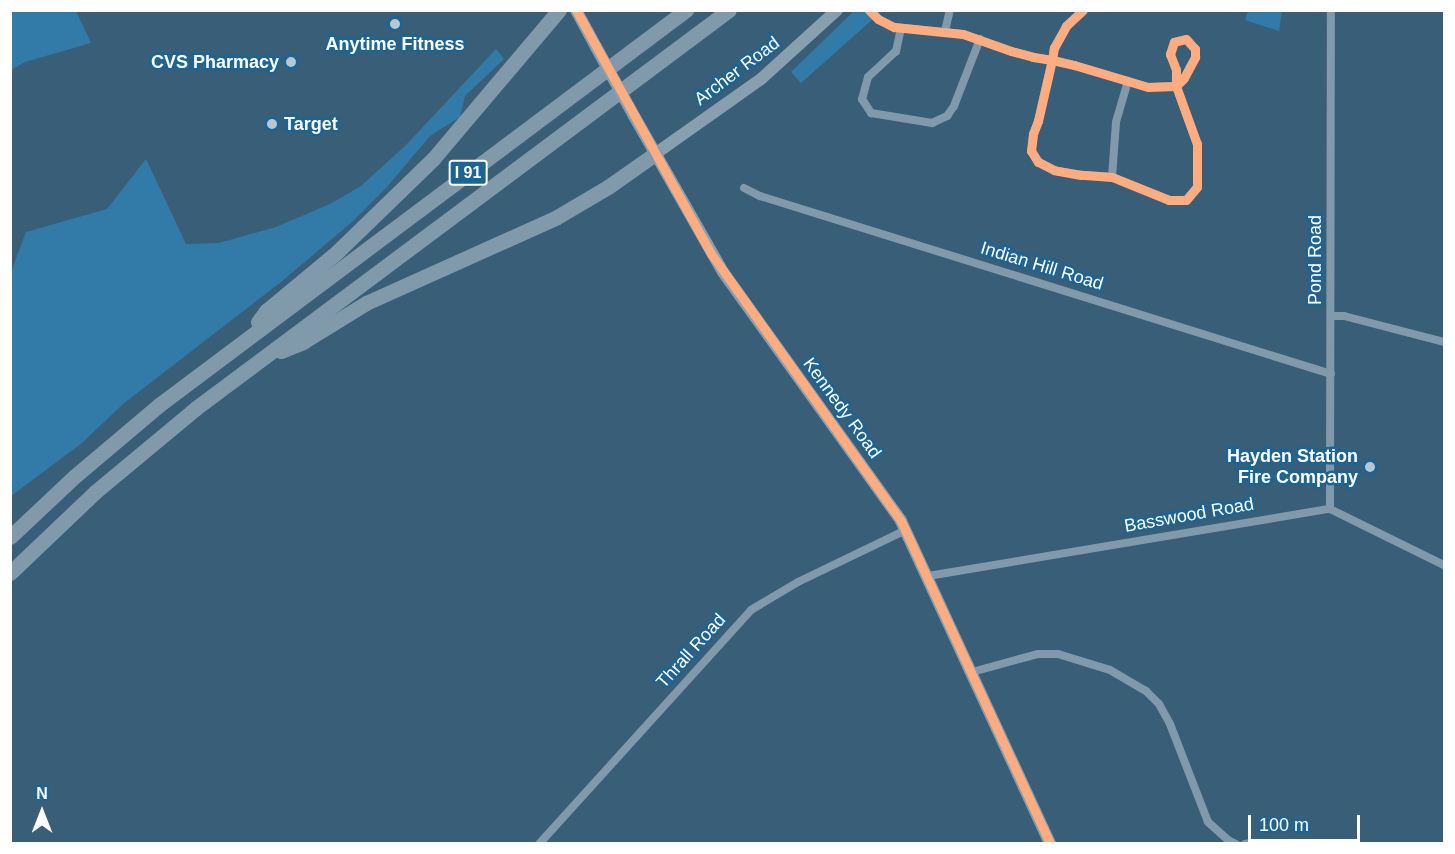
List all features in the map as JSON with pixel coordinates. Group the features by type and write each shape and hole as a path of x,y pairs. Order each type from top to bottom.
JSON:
{"highway":[{"path":"251,335 266,311 337,252 433,159 559,10"},
{"name":"I 91","path":"10,537 140,421 251,335 686,10"},
{"name":"I 91","path":"10,573 126,465 266,355 729,10"},
{"path":"266,355 300,343 366,303 557,217 608,187 655,154"}],"street":[{"name":"Kennedy Road","path":"576,10 723,272 880,488 906,531 1050,843"},
{"name":"Archer Road","path":"655,154 761,79 837,10"},
{"path":"868,10 878,19 901,28 945,31 980,39 1011,51 1052,60 1148,87 1176,86 1192,68 1195,49 1186,39 1179,40 1171,47 1176,86 1197,144 1199,173 1197,187 1192,195 1178,202 1112,177 1081,176 1054,170 1038,162 1031,151 1033,134 1038,122 1052,60 1054,48 1066,26 1083,10"},
{"path":"945,31 950,10"},
{"name":"Pond Road","path":"1330,509 1331,10"},
{"path":"901,28 896,51 868,77 864,84 862,99 872,113 932,123 947,116 954,106 980,39"},
{"path":"1112,177 1116,122 1128,81"},
{"name":"Indian Hill Road","path":"744,188 771,199 1331,374"},
{"path":"1332,316 1344,316 1444,342"},
{"path":"1330,509 1444,565"},
{"name":"Basswood Road","path":"928,576 1330,509"},
{"name":"Thrall Road","path":"539,843 751,610 798,582 906,531"},
{"path":"972,672 1038,654 1058,654 1082,659 1110,670 1146,691 1159,704 1170,724 1208,822 1218,833 1236,843"},
{"path":"1245,843 1251,843"}],"shaded area":[{"path":"11,10 76,11 91,43 25,62 11,70"},
{"path":"854,11 882,11 801,83 791,72"},
{"path":"1248,11 1282,11 1279,31 1245,20"},
{"path":"496,49 504,59 465,96 460,117 430,136 387,187 352,222 281,282 123,404 82,443 11,496 11,272 26,232 107,209 146,159 186,244 219,243 276,227 330,204 361,186 406,145"}],"cycle path":[{"path":"576,10 712,255 901,521 1050,844"},
{"path":"869,10 878,19 894,27 963,34 1011,51 1033,57 1052,60 1074,65 1148,87 1176,86 1184,78 1195,57 1195,49 1186,39 1174,42 1170,54 1176,70 1176,86 1197,144 1197,187 1186,200 1169,200 1112,177 1054,170 1038,162 1031,151 1033,134 1038,121 1052,60 1054,48 1066,26 1083,10"}],"place":[{"name":"Anytime Fitness","path":"395,24"},
{"name":"CVS Pharmacy","path":"291,62"},
{"name":"Target","path":"272,124"},
{"name":"Hayden Station Fire Company","path":"1370,467"}]}
